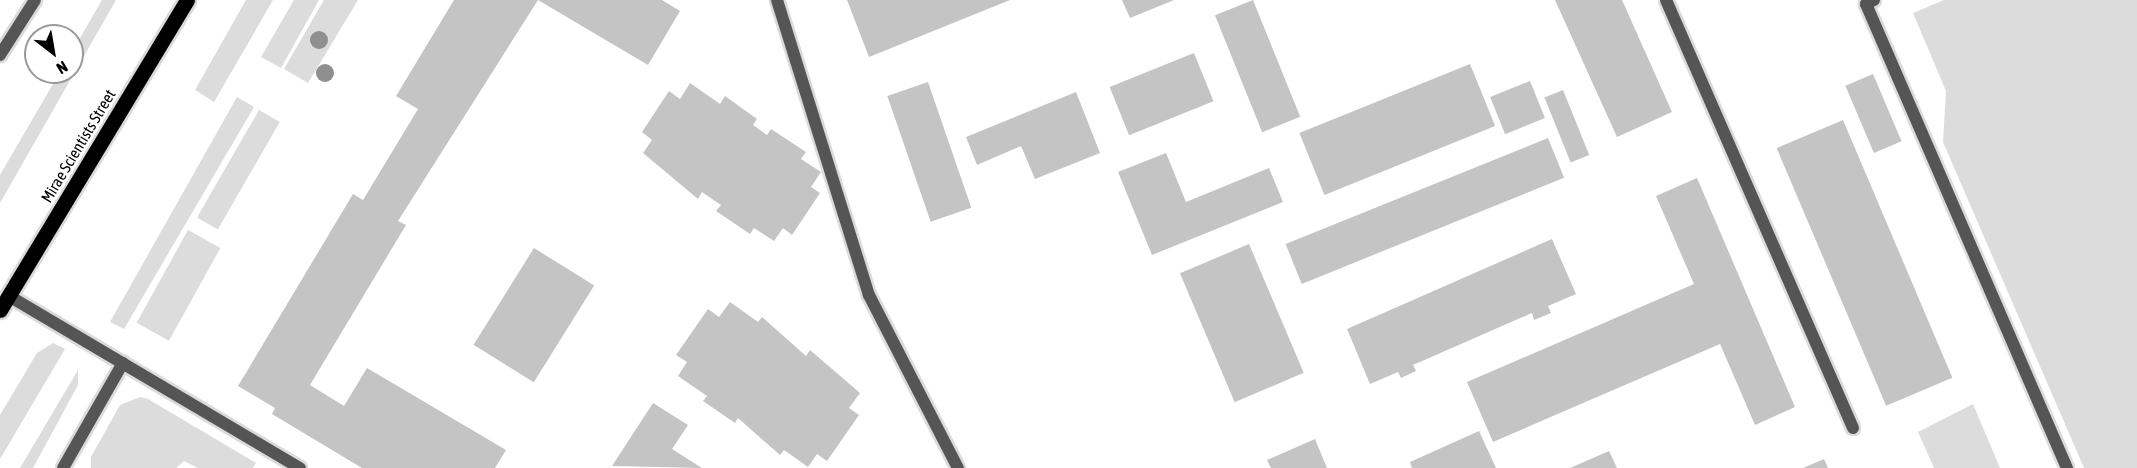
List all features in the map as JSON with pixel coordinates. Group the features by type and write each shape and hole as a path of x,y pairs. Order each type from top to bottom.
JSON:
{"main road":[{"name":"Mirae Scientists Street","path":"0,310 187,0"}],"street":[{"path":"0,55 35,0"},
{"path":"777,0 828,148 869,295 958,468"},
{"path":"1666,0 1853,428"},
{"path":"1874,0 1866,4 2067,468"},
{"path":"9,296 300,468"},
{"path":"63,468 123,363"}],"shaded area":[{"path":"102,0 116,0 84,56 84,31"},
{"path":"246,0 273,0 214,102 195,90"},
{"path":"294,0 319,0 281,68 261,57"},
{"path":"324,0 358,0 308,83 284,69"},
{"path":"1944,0 2137,0 2137,468 2084,468 1943,142 1946,91 1913,13"},
{"path":"53,84 68,84 0,203 0,175"},
{"path":"237,97 254,107 124,329 110,322"},
{"path":"259,110 280,122 218,229 197,217"},
{"path":"188,230 220,248 169,341 137,323"},
{"path":"53,343 65,349 0,459 0,415 37,353"},
{"path":"78,370 78,385 33,468 20,468"},
{"path":"140,397 148,399 256,463 253,468 198,468 184,461 176,468 91,468 91,457 120,405"},
{"path":"1973,404 2000,468 1934,468 1918,432"}],"building":[{"path":"454,0 538,0 398,221 406,225 310,385 344,406 367,368 506,450 495,468 362,468 272,414 275,408 238,386 353,194 363,200 418,109 396,96"},
{"path":"538,0 662,0 680,11 648,65"},
{"path":"847,0 1010,0 869,57"},
{"path":"1122,0 1174,0 1130,18"},
{"path":"1253,0 1300,117 1262,132 1215,15"},
{"path":"1555,0 1622,0 1672,112 1617,137"},
{"path":"1194,53 1213,101 1129,135 1110,87"},
{"path":"1470,64 1495,126 1324,195 1299,133"},
{"path":"1873,74 1902,141 1874,153 1845,86"},
{"path":"1530,81 1545,118 1505,134 1490,97"},
{"path":"928,82 971,208 931,222 887,96"},
{"path":"690,83 720,104 725,96 757,119 753,125 767,135 771,129 806,152 801,159 821,172 811,187 820,193 792,235 783,228 774,241 754,228 750,234 716,211 721,205 702,192 698,199 643,153 652,140 642,132 669,91 680,99"},
{"path":"1563,90 1589,155 1571,162 1544,97"},
{"path":"1076,92 1100,153 1035,179 1021,146 977,165 966,137"},
{"path":"1843,120 1952,378 1886,406 1777,148"},
{"path":"1548,138 1564,178 1302,284 1286,244"},
{"path":"1166,153 1186,202 1269,168 1283,202 1152,255 1118,172"},
{"path":"1697,178 1795,407 1755,425 1720,344 1493,442 1467,382 1694,284 1656,196"},
{"path":"1552,239 1576,294 1548,306 1551,313 1534,320 1532,313 1413,365 1416,371 1401,378 1398,372 1370,384 1347,329"},
{"path":"1249,244 1304,373 1235,402 1180,273"},
{"path":"534,248 594,286 534,382 474,345"},
{"path":"730,302 758,322 762,317 806,356 810,350 860,393 849,408 859,415 827,461 817,454 808,467 784,450 780,455 738,418 735,423 703,401 707,396 678,376 687,362 676,355 708,309 719,317"},
{"path":"653,403 688,425 672,449 702,468 612,466"},
{"path":"1479,431 1496,468 1412,468 1410,462"},
{"path":"1315,439 1327,468 1271,468 1267,460"},
{"path":"1609,451 1617,468 1570,468"},
{"path":"1824,459 1828,468 1803,468"}]}
